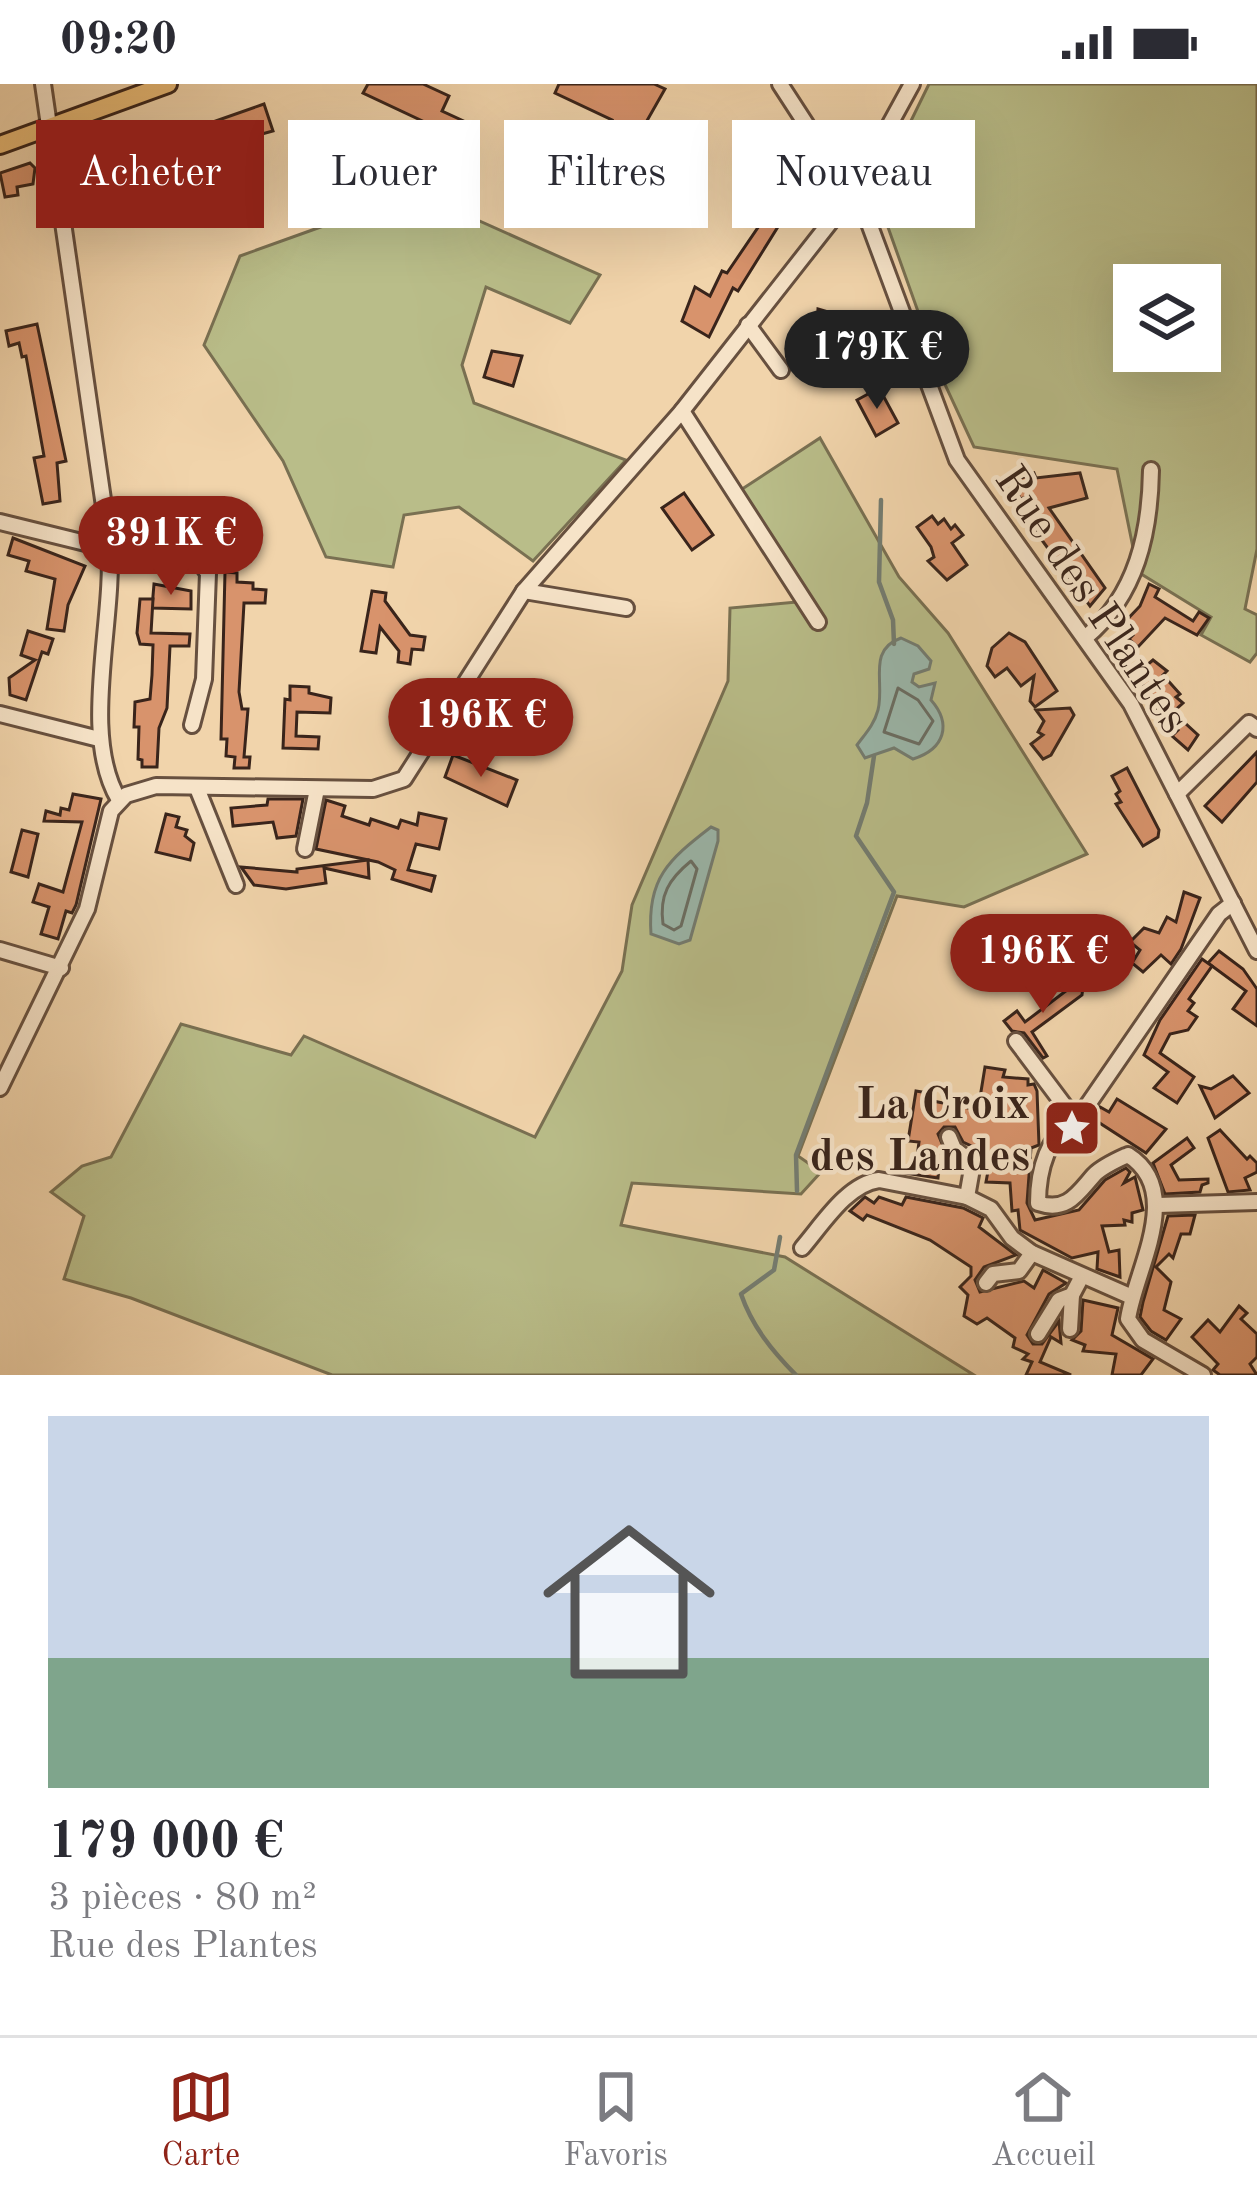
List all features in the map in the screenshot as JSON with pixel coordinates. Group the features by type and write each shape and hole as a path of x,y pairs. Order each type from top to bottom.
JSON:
{"main road":[{"path":"70,120 168,84"},
{"path":"0,145 36,132"}],"street":[{"path":"44,84 50,120"},
{"name":"Rue des Plantes","path":"781,84 806,120"},
{"path":"892,120 911,84"},
{"path":"65,228 113,577 99,739 119,800"},
{"path":"0,1088 87,909 111,811 119,800 156,786 373,789 404,779 524,591 682,411 825,228"},
{"name":"Rue des Plantes","path":"868,228 957,460 1086,637 1148,734 1257,951"},
{"path":"748,325 781,370"},
{"path":"682,411 818,622"},
{"path":"1086,637 1133,576 1150,525 1151,470"},
{"path":"0,522 110,549 200,561 208,573 204,679 192,725"},
{"path":"524,591 626,608"},
{"path":"0,713 99,739"},
{"path":"1177,794 1249,723 1257,729"},
{"path":"197,788 236,885"},
{"path":"305,849 317,789"},
{"path":"1204,1375 1143,1340 1132,1328 1132,1297 1158,1205 1138,1161 1129,1155 1097,1171 1077,1198 1048,1207 1038,1203 1042,1166 1063,1126 1219,914 1233,903"},
{"path":"0,950 61,968"},
{"path":"1016,1041 1074,1115"},
{"path":"949,1137 954,1148 974,1163 967,1197"},
{"path":"802,1248 865,1181 879,1180 967,1197 991,1208 1012,1238 1031,1253 1132,1297"},
{"path":"1158,1205 1257,1202"},
{"path":"986,1283 993,1274 1019,1271 1031,1253"},
{"path":"1070,1329 1072,1295 1082,1276"},
{"path":"1038,1334 1059,1300 1072,1295"}],"green space":[{"path":"929,84 1257,84 1257,549 1245,609 1257,615 1257,653 1250,662 1201,635 1211,617 1138,572 1117,469 974,447 941,376 888,228 975,228 975,120 911,120"},
{"path":"480,221 600,275 570,323 486,287 462,365 474,403 626,460 533,561 459,507 404,515 393,567 326,557 283,461 204,345 240,256 318,228 480,228"},
{"path":"820,438 899,577 948,633 1087,854 964,907 897,896 798,1156 821,1172 801,1194 632,1183 621,1225 785,1257 974,1375 332,1375 131,1298 64,1279 84,1216 51,1192 82,1166 111,1157 181,1024 291,1055 304,1036 535,1137 622,971 632,905 728,681 730,608 797,602 733,495"}],"water":[{"path":"901,638 918,646 931,661 929,669 914,674 912,682 919,687 935,683 931,700 942,718 942,735 932,749 913,759 894,748 865,758 857,745 878,710 881,659 884,650"},
{"path":"711,827 718,830 718,841 690,940 679,944 651,934 653,899 663,872"}],"building":[{"path":"368,84 423,84 449,96 442,111 461,120 420,120 363,93"},
{"path":"559,84 654,84 665,89 647,120 612,120 555,93"},
{"path":"264,104 273,131 264,133 264,120 219,120"},
{"path":"30,163 35,168 33,184 17,187 18,195 5,197 0,173"},
{"path":"758,228 777,228 738,291 733,288 709,337 682,321 695,287 710,296 722,271 727,273"},
{"path":"818,309 852,319 850,340 799,333 802,321 817,325"},
{"path":"37,324 66,461 57,463 60,501 43,504 34,458 44,456 26,356 22,357 19,343 9,346 6,331"},
{"path":"492,351 522,356 513,386 484,377"},
{"path":"879,388 898,423 876,436 857,400"},
{"path":"1034,473 1036,478 1080,473 1087,498 1049,508 1105,588 1090,606 1036,532 1042,529 1033,516 1039,513 1033,495 1020,499 1014,481"},
{"path":"684,493 713,535 692,550 662,508"},
{"path":"932,516 938,524 944,519 951,529 955,525 963,535 952,543 967,565 947,580 928,561 934,557 931,547 917,527"},
{"path":"13,538 85,566 68,605 64,631 47,629 55,579 26,571 29,561 8,555"},
{"path":"225,572 237,573 237,582 266,590 265,603 244,603 239,692 242,709 248,709 244,757 250,757 249,768 234,768 235,757 226,756 227,739 221,739"},
{"path":"154,584 191,591 191,609 152,608"},
{"path":"1149,584 1159,589 1155,597 1193,621 1199,612 1209,618 1197,635 1165,618 1138,647 1129,639 1133,635 1122,625 1140,606"},
{"path":"372,591 386,593 385,601 410,635 425,637 423,650 412,649 410,664 398,662 399,651 380,627 376,653 361,651"},
{"path":"140,599 153,599 151,633 190,634 189,646 170,646 167,708 159,728 157,767 142,767 139,727 134,727 135,702 150,699 152,675 153,645 140,644 137,633"},
{"path":"28,631 53,639 48,654 42,652 26,700 10,695 9,678 35,660 21,655"},
{"path":"1009,633 1025,642 1057,691 1035,707 1030,701 1034,676 1021,686 1007,668 995,677 987,666 992,648"},
{"path":"1153,660 1167,671 1163,675 1180,694 1176,697 1183,703 1173,712 1198,735 1188,750 1172,736 1178,730 1153,705 1157,701 1135,675"},
{"path":"290,686 309,687 309,693 331,698 330,713 297,712 296,736 319,737 318,749 283,748"},
{"path":"1070,708 1074,715 1051,755 1043,759 1031,744 1043,735 1038,732 1044,721 1036,710"},
{"path":"1257,752 1257,782 1222,822 1205,806"},
{"path":"453,755 517,780 507,806 445,777"},
{"path":"1127,768 1159,830 1158,837 1143,846 1116,804 1121,802 1116,794 1120,791 1112,776"},
{"path":"73,794 101,799 76,905 72,913 66,911 58,939 41,934 49,907 33,902 39,884 63,892 82,822 44,821 46,811 60,815 61,808 69,810"},
{"path":"268,799 303,799 296,836 277,838 273,822 233,826 231,808 267,805"},
{"path":"326,800 345,806 342,816 369,825 371,819 398,828 401,820 417,825 419,813 446,819 439,849 416,844 408,870 435,876 431,891 392,879 395,870 378,862 316,849"},
{"path":"166,814 179,817 176,827 187,830 185,836 194,843 190,860 156,852"},
{"path":"22,830 38,834 28,877 11,872"},
{"path":"368,860 369,878 324,868 326,883 286,889 254,885 241,867 297,872"},
{"path":"1184,892 1200,898 1181,949 1171,964 1161,955 1143,972 1132,963 1140,950 1130,942 1144,928 1159,933 1167,917 1176,922"},
{"path":"1219,951 1243,969 1257,989 1257,1026 1233,1009 1246,991 1208,963"},
{"path":"1202,959 1212,966 1189,999 1194,1003 1188,1011 1197,1017 1188,1030 1170,1034 1160,1053 1194,1077 1177,1103 1154,1088 1168,1072 1144,1055 1160,1020"},
{"path":"1075,984 1083,987 1082,995 1032,1032 1047,1056 1043,1058 1024,1033 1012,1031 1004,1021 1017,1011 1025,1022"},
{"path":"985,1067 1005,1070 1003,1077 1028,1079 1037,1091 1039,1145 1031,1148 1027,1203 1035,1220 1079,1210 1105,1180 1126,1168 1130,1172 1124,1183 1135,1177 1143,1210 1132,1213 1132,1222 1124,1220 1125,1225 1102,1226 1109,1252 1119,1250 1120,1277 1097,1269 1098,1252 1072,1258 1020,1230 1018,1210 1012,1211 1010,1183 986,1182 991,1155 963,1142 955,1127 944,1127 938,1134 948,1158 947,1167 939,1166 938,1178 898,1172 899,1168 915,1172 919,1142 908,1141 916,1091 934,1094 933,1101 978,1110"},
{"path":"1233,1076 1249,1093 1215,1118 1200,1086 1211,1089"},
{"path":"1117,1099 1166,1129 1146,1153 1092,1118 1100,1107 1109,1112"},
{"path":"1220,1130 1247,1159 1250,1156 1257,1163 1257,1172 1245,1178 1250,1190 1228,1192 1208,1138"},
{"path":"1187,1138 1194,1148 1171,1165 1179,1180 1208,1179 1208,1183 1200,1192 1165,1194 1153,1163"},
{"path":"865,1197 874,1203 879,1197 902,1205 906,1197 963,1208 983,1218 979,1227 1016,1255 984,1267 975,1280 980,1292 1024,1281 1034,1288 1043,1270 1066,1283 1049,1294 1027,1335 1033,1344 1042,1344 1059,1321 1061,1343 1051,1337 1040,1362 1071,1375 1026,1375 1032,1362 1023,1359 1028,1354 1013,1347 1015,1338 987,1318 977,1324 964,1316 968,1295 960,1287 971,1276 971,1267 930,1240 867,1215 863,1220 850,1211"},
{"path":"1195,1215 1190,1234 1181,1234 1173,1258 1169,1254 1156,1267 1171,1282 1164,1310 1181,1319 1166,1340 1140,1317 1143,1302 1168,1216"},
{"path":"1083,1300 1118,1308 1112,1335 1153,1359 1141,1375 1112,1375 1116,1354 1083,1351 1085,1345 1072,1340 1081,1331"},
{"path":"1239,1306 1247,1313 1241,1319 1257,1334 1257,1357 1250,1364 1257,1375 1220,1375 1213,1370 1218,1364 1192,1337 1208,1320 1220,1332"}],"waterway":[{"path":"881,500 879,582 893,620 894,644"},
{"path":"797,1191 796,1155 894,892 856,836 874,756"},
{"path":"780,1237 774,1270 741,1294 764,1338 796,1375"}],"place":[{"name":"La Croix des Landes","path":"1072,1128"}]}
